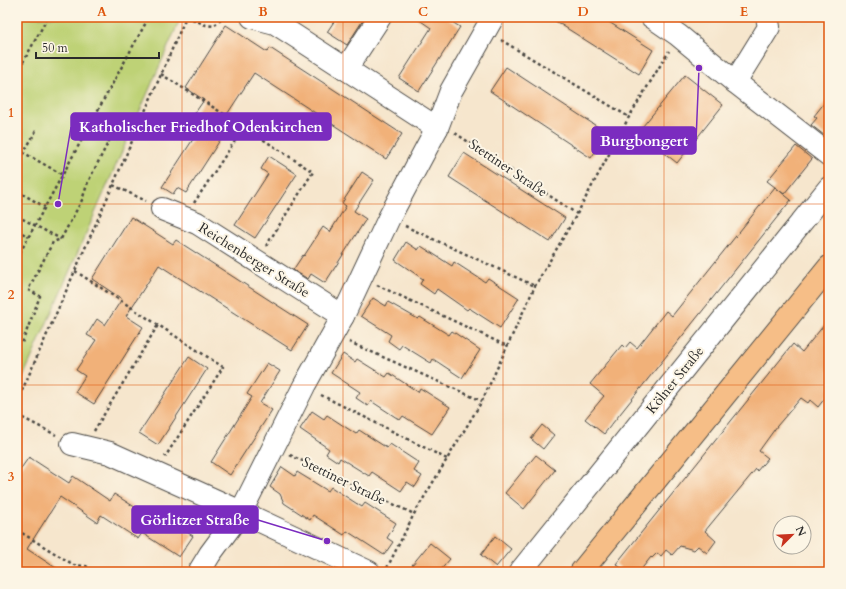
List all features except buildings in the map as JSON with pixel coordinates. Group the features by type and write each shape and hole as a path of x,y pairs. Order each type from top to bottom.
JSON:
{"main road":[{"path":"581,572 829,267"}],"street":[{"path":"252,17 277,20 346,70 438,125"},
{"path":"346,70 380,17"},
{"path":"652,17 678,35 735,82 829,155"},
{"path":"735,82 768,27 767,17"},
{"path":"199,572 210,554 241,512 304,386 343,316 389,218 438,125 451,91 489,24"},
{"name":"Kölner Straße","path":"520,572 829,188"},
{"name":"Reichenberger Straße","path":"162,209 197,223 343,316"},
{"path":"78,445 110,453 241,512 368,572"}],"path":[{"path":"17,73 48,17"},
{"path":"17,258 150,17"},
{"path":"17,402 186,17 206,26 214,26 224,17"},
{"path":"489,24 629,117"},
{"path":"385,572 414,514 482,402 535,286 577,214 629,117 678,35"},
{"path":"161,74 313,172 257,261"},
{"path":"17,341 22,343 40,296 28,290 53,242 61,239 82,200 88,182 114,131 93,118"},
{"name":"Stettiner Straße","path":"438,125 577,214"},
{"path":"184,218 244,127"},
{"path":"17,165 37,129"},
{"path":"17,149 63,175"},
{"path":"113,185 162,209"},
{"path":"17,191 45,206"},
{"path":"17,216 61,239"},
{"path":"389,218 535,286"},
{"path":"17,230 29,237"},
{"path":"75,271 223,367 155,473"},
{"path":"362,277 507,346"},
{"path":"17,415 78,445 158,325"},
{"path":"332,335 482,402"},
{"path":"304,386 447,459"},
{"name":"Stettiner Straße","path":"274,447 414,514"},
{"path":"17,530 74,565 86,566 96,572"}],"green space":[{"path":"17,17 181,17 17,391"}],"place":[{"name":"Burgbongert","path":"699,68"},
{"name":"Katholischer Friedhof Odenkirchen","path":"58,204"},
{"name":"Görlitzer Straße","path":"327,541"}]}
